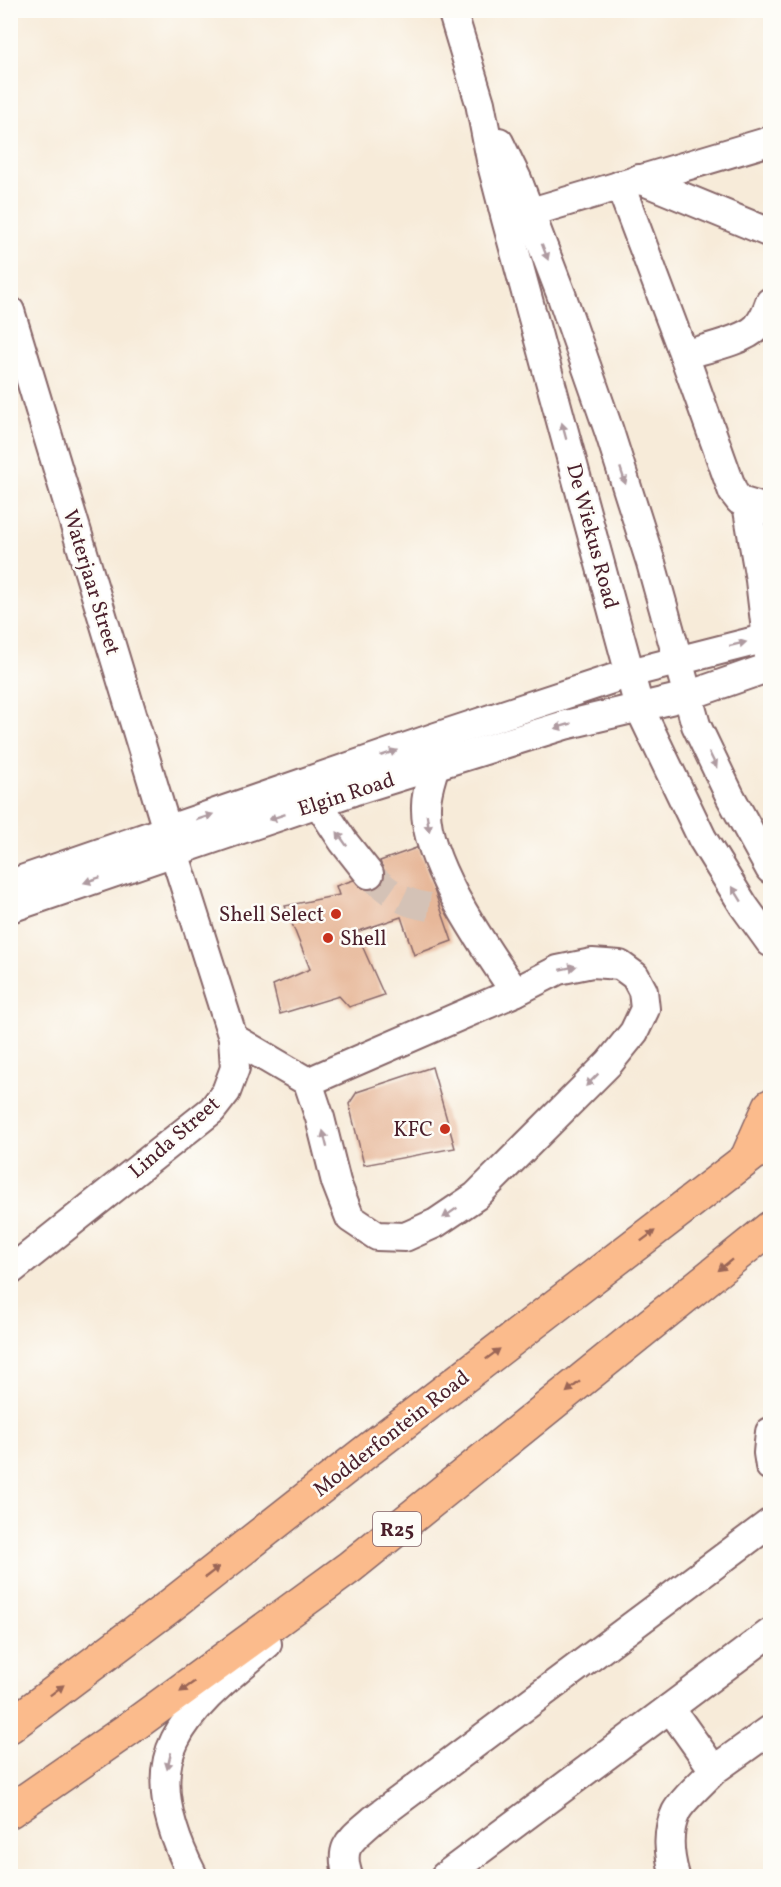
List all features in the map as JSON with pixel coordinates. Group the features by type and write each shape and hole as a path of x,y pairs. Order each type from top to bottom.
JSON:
{"main road":[{"path":"759,1150 771,1106"},
{"name":"Modderfontein Road","path":"10,1726 166,1609 363,1454 759,1150"},
{"name":"R25","path":"10,1811 127,1730 350,1567 771,1228"}],"street":[{"name":"De Wiekus Road","path":"452,10 480,103 516,179 518,216 639,707 702,838 744,906 771,942"},
{"path":"518,216 771,141"},
{"path":"630,182 771,233"},
{"path":"630,182 684,355 733,492 740,501 759,507 760,580 769,639 770,668"},
{"name":"De Wiekus Road","path":"518,216 561,294 651,563 696,725 730,796 771,869"},
{"path":"684,355 745,336 756,329 771,302"},
{"name":"Waterjaar Street","path":"10,311 19,369 170,841"},
{"name":"Elgin Road","path":"10,908 170,841 436,737 630,673 769,639"},
{"name":"Elgin Road","path":"10,884 318,803 565,725 687,696 770,668"},
{"path":"435,765 427,790 428,829 449,906 515,992"},
{"path":"318,803 343,841 369,874"},
{"name":"Linda Street","path":"10,1271 212,1110 226,1092 235,1068 233,1038 170,841"},
{"path":"233,1038 308,1082 336,1182 350,1218 377,1236 405,1237 436,1223 476,1196 609,1063 634,1032 645,1009 643,991 635,976 620,965 592,963 558,970 515,992 308,1082"},
{"path":"771,1432 768,1453 771,1466"},
{"path":"348,1876 343,1860 349,1842 373,1820 771,1523"},
{"path":"193,1876 170,1818 165,1791 167,1763 174,1740 204,1701 350,1567"},
{"path":"445,1876 771,1634"},
{"path":"670,1708 714,1770"},
{"path":"675,1876 671,1862 669,1837 677,1811 714,1770 771,1730"}],"building":[{"path":"419,847 452,941 414,955 401,917 356,932 384,995 349,1007 339,996 280,1014 273,985 310,969 285,906 339,895 336,886 383,870 380,861"},
{"path":"432,1067 455,1148 364,1165 349,1104 357,1092"}],"tunnel":[{"path":"369,874 409,902 440,908"}],"place":[{"name":"Shell Select","path":"336,914"},
{"name":"Shell","path":"328,938"},
{"name":"KFC","path":"445,1129"}]}
